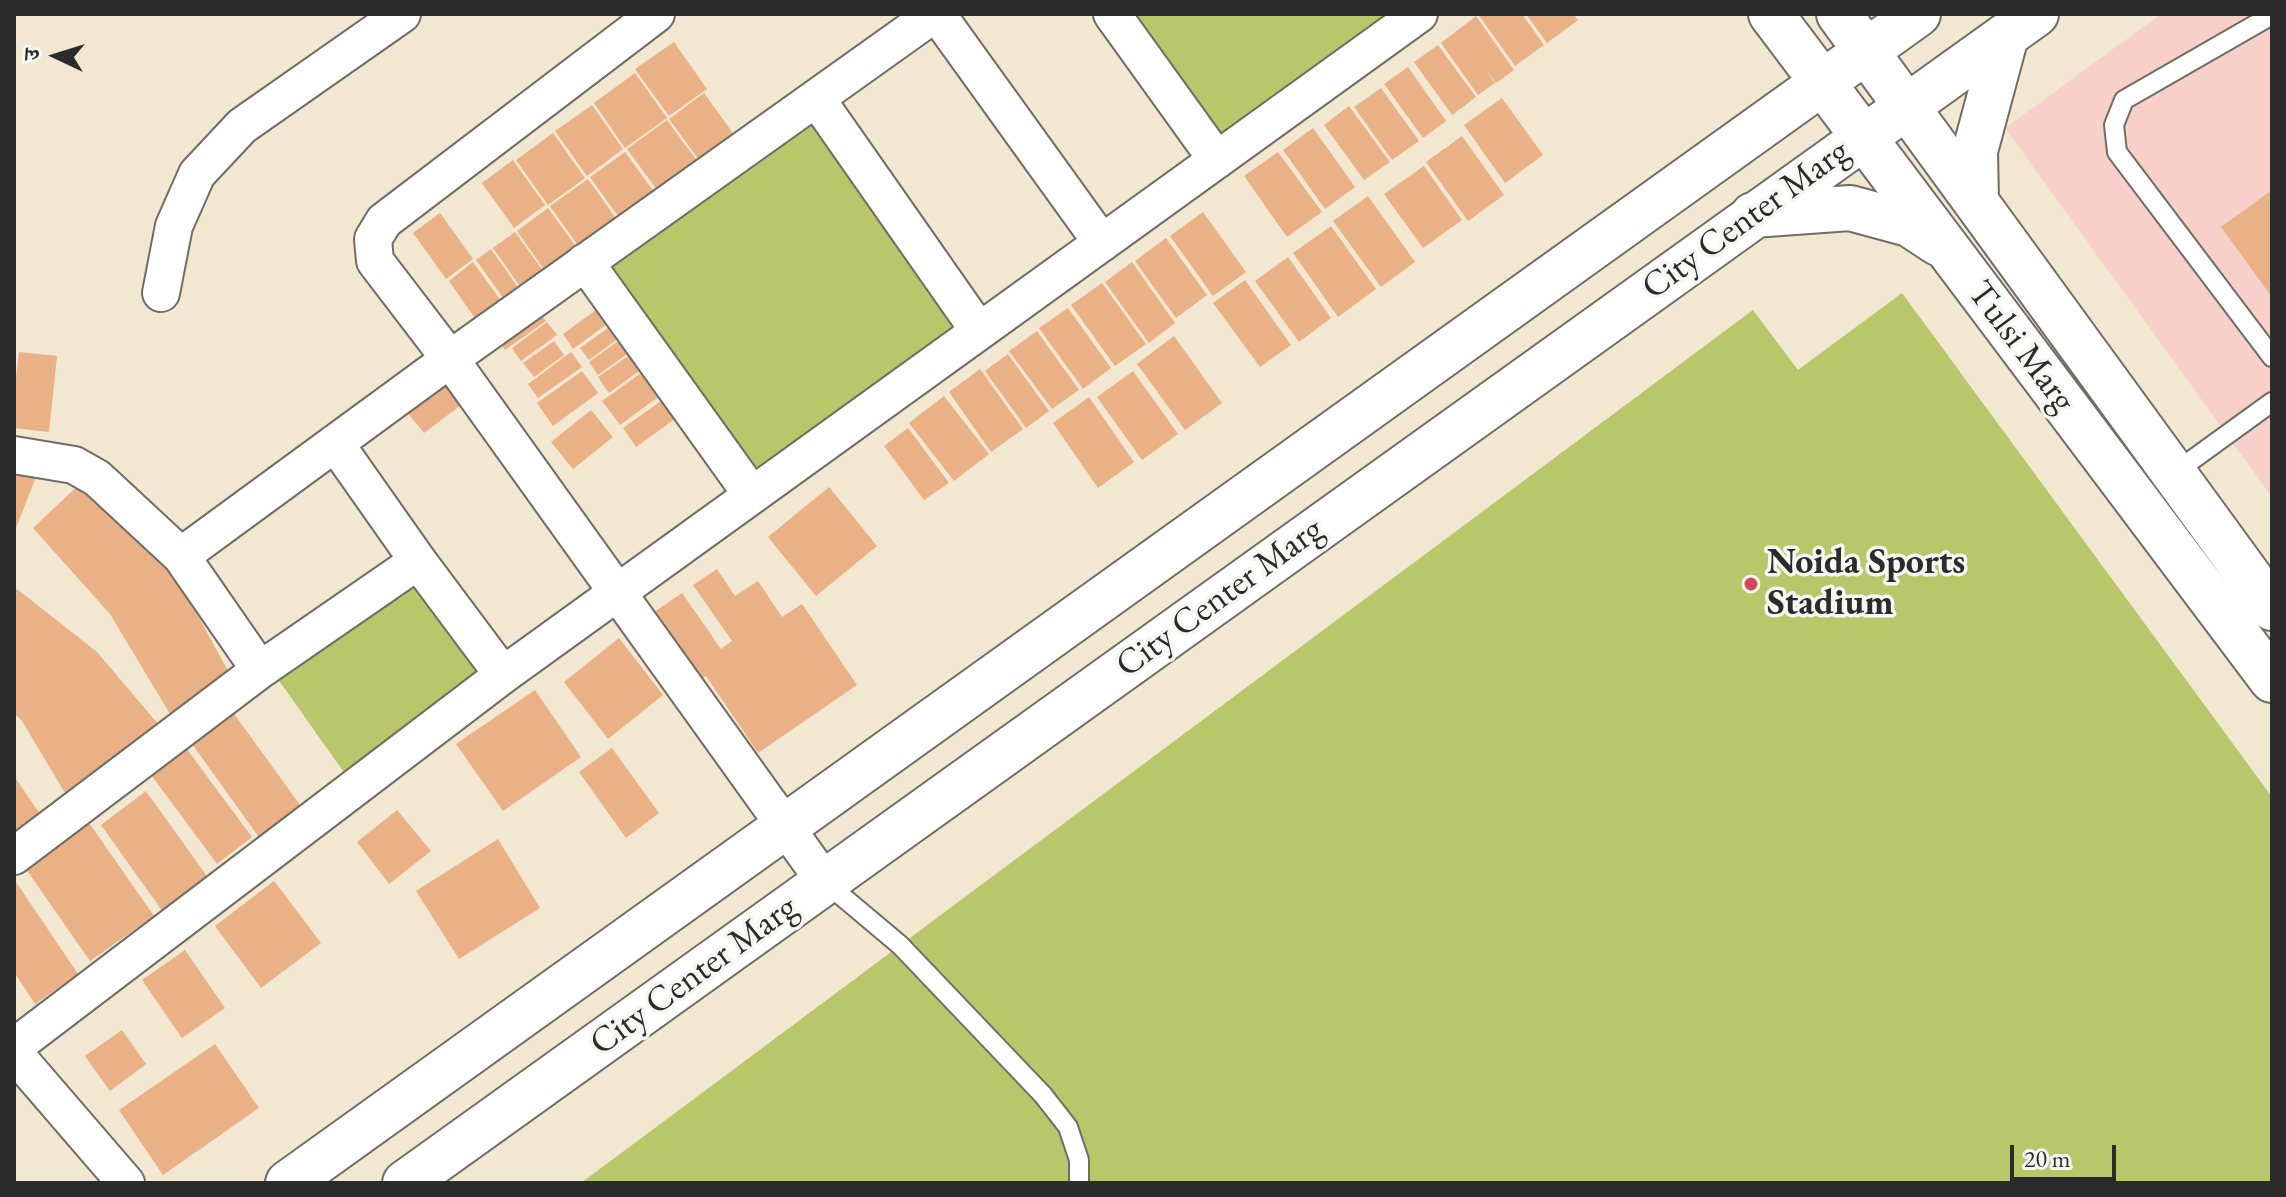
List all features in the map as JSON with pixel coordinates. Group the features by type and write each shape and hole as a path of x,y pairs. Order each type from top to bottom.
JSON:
{"street":[{"path":"161,293 174,226 197,174 242,126 402,14"},
{"path":"181,556 585,262 936,14 1102,243"},
{"path":"1112,14 1217,160"},
{"path":"14,1047 503,675 1419,14"},
{"name":"Tulsi Marg","path":"1771,14 2272,680"},
{"name":"Tulsi Marg","path":"1839,14 2272,608"},
{"name":"City Center Marg","path":"288,1183 1918,14"},
{"path":"650,16 384,221 373,239 375,261 450,359 825,882"},
{"path":"1976,201 1975,151 2021,25"},
{"name":"City Center Marg","path":"405,1183 2021,25"},
{"path":"816,98 979,331"},
{"path":"1753,215 1850,208 1909,224 1947,248"},
{"path":"585,262 752,495"},
{"path":"335,443 503,675"},
{"path":"14,455 74,465 97,478 181,556 260,670"},
{"path":"14,856 260,670 418,561"},
{"path":"14,1053 126,1183"}],"lane":[{"path":"2272,15 2124,100 2114,125 2117,152 2272,357"},
{"path":"2173,473 2272,402"},
{"path":"825,882 900,945 1043,1095 1068,1127 1079,1160 1079,1183"}],"shaded area":[{"path":"2161,14 2272,14 2272,497 2005,128"}],"green space":[{"path":"1131,14 1394,14 1219,138"},
{"path":"808,117 958,327 755,474 604,264"},
{"name":"Noida Sports Stadium","path":"1902,293 2272,797 2272,1183 581,1183 1753,310 1798,370"},
{"path":"419,572 492,675 348,778 275,675"}],"building":[{"path":"1478,14 1522,14 1544,45 1515,66"},
{"path":"1526,14 1573,14 1578,20 1547,43"},
{"path":"1476,16 1514,70 1496,83 1484,67 1495,83 1478,95 1441,43"},
{"path":"674,42 707,89 669,116 635,69"},
{"path":"1438,45 1476,97 1452,115 1414,62"},
{"path":"1408,67 1446,121 1423,138 1384,84"},
{"path":"635,73 667,118 625,148 594,103"},
{"path":"1381,88 1419,141 1392,160 1354,107"},
{"path":"704,93 740,143 705,168 669,119"},
{"path":"1502,98 1543,155 1505,183 1464,125"},
{"path":"592,105 623,149 587,176 555,131"},
{"path":"1349,106 1390,162 1364,180 1324,125"},
{"path":"667,120 703,169 663,198 627,149"},
{"path":"1313,128 1355,187 1325,209 1283,150"},
{"path":"553,133 585,178 548,205 516,160"},
{"path":"1462,136 1504,195 1468,221 1426,162"},
{"path":"625,152 660,200 625,226 590,177"},
{"path":"1278,152 1322,212 1287,237 1244,176"},
{"path":"513,160 545,205 514,228 482,183"},
{"path":"1424,166 1462,220 1423,248 1384,194"},
{"path":"588,179 622,227 584,254 550,206"},
{"path":"2272,190 2272,297 2221,227"},
{"path":"1368,196 1415,262 1381,287 1333,221"},
{"path":"548,208 582,255 550,278 517,231"},
{"path":"1203,212 1246,272 1213,296 1170,236"},
{"path":"440,213 473,259 446,279 413,233"},
{"path":"1331,226 1376,289 1338,317 1293,253"},
{"path":"515,232 549,279 526,295 493,248"},
{"path":"1166,238 1207,295 1176,318 1135,261"},
{"path":"491,249 524,296 509,306 476,260"},
{"path":"1288,257 1331,318 1299,342 1255,281"},
{"path":"473,262 507,309 481,327 449,281"},
{"path":"1132,262 1175,323 1149,343 1105,282"},
{"path":"1245,280 1291,345 1260,367 1213,303"},
{"path":"1102,283 1146,344 1115,366 1071,305"},
{"path":"607,302 618,316 573,349 563,334"},
{"path":"534,305 546,321 505,350 494,334"},
{"path":"1068,308 1111,368 1083,389 1039,328"},
{"path":"547,322 557,335 521,361 512,348"},
{"path":"615,323 623,335 589,360 580,348"},
{"path":"1037,331 1079,390 1052,409 1009,351"},
{"path":"625,336 634,349 598,375 589,362"},
{"path":"1174,336 1222,403 1185,430 1137,364"},
{"path":"554,341 564,355 534,377 523,363"},
{"path":"635,351 646,366 609,393 598,377"},
{"path":"19,352 57,356 49,432 14,428"},
{"path":"571,352 582,367 538,398 528,384"},
{"path":"1008,354 1049,411 1026,428 985,371"},
{"path":"648,368 665,392 620,425 602,401"},
{"path":"980,369 1023,429 991,452 949,392"},
{"path":"448,371 469,399 424,433 402,406"},
{"path":"582,371 598,393 553,426 537,403"},
{"path":"1133,371 1178,434 1142,460 1097,397"},
{"path":"668,396 682,414 636,447 623,428"},
{"path":"944,396 989,454 954,481 909,423"},
{"path":"1089,397 1134,462 1098,488 1053,423"},
{"path":"591,410 613,437 573,469 551,442"},
{"path":"908,428 949,483 924,500 884,446"},
{"path":"14,474 36,477 14,533"},
{"path":"88,476 172,568 234,682 173,719 110,614 33,528"},
{"path":"829,487 877,546 816,596 768,537"},
{"path":"717,569 735,596 758,581 782,617 802,604 857,685 758,753 706,676 697,682 651,614 682,593 721,649 732,641 693,585"},
{"path":"17,589 97,652 159,725 65,793 22,721 14,713 14,593"},
{"path":"619,638 663,695 608,739 564,682"},
{"path":"535,690 581,757 503,811 456,744"},
{"path":"232,711 303,809 261,840 190,741"},
{"path":"186,748 252,837 217,864 151,775"},
{"path":"612,748 659,813 626,838 579,772"},
{"path":"14,776 40,814 14,832"},
{"path":"146,791 209,879 163,912 101,825"},
{"path":"397,810 431,851 389,884 357,842"},
{"path":"85,817 154,916 90,961 21,862"},
{"path":"498,839 540,908 459,959 416,891"},
{"path":"14,879 78,974 35,1004 14,972"},
{"path":"274,881 321,943 261,988 215,926"},
{"path":"185,950 225,1008 182,1038 142,980"},
{"path":"122,1030 146,1064 110,1091 85,1056"},
{"path":"215,1044 259,1108 163,1175 119,1110"}],"place":[{"name":"Noida Sports Stadium","path":"1751,584"}]}
